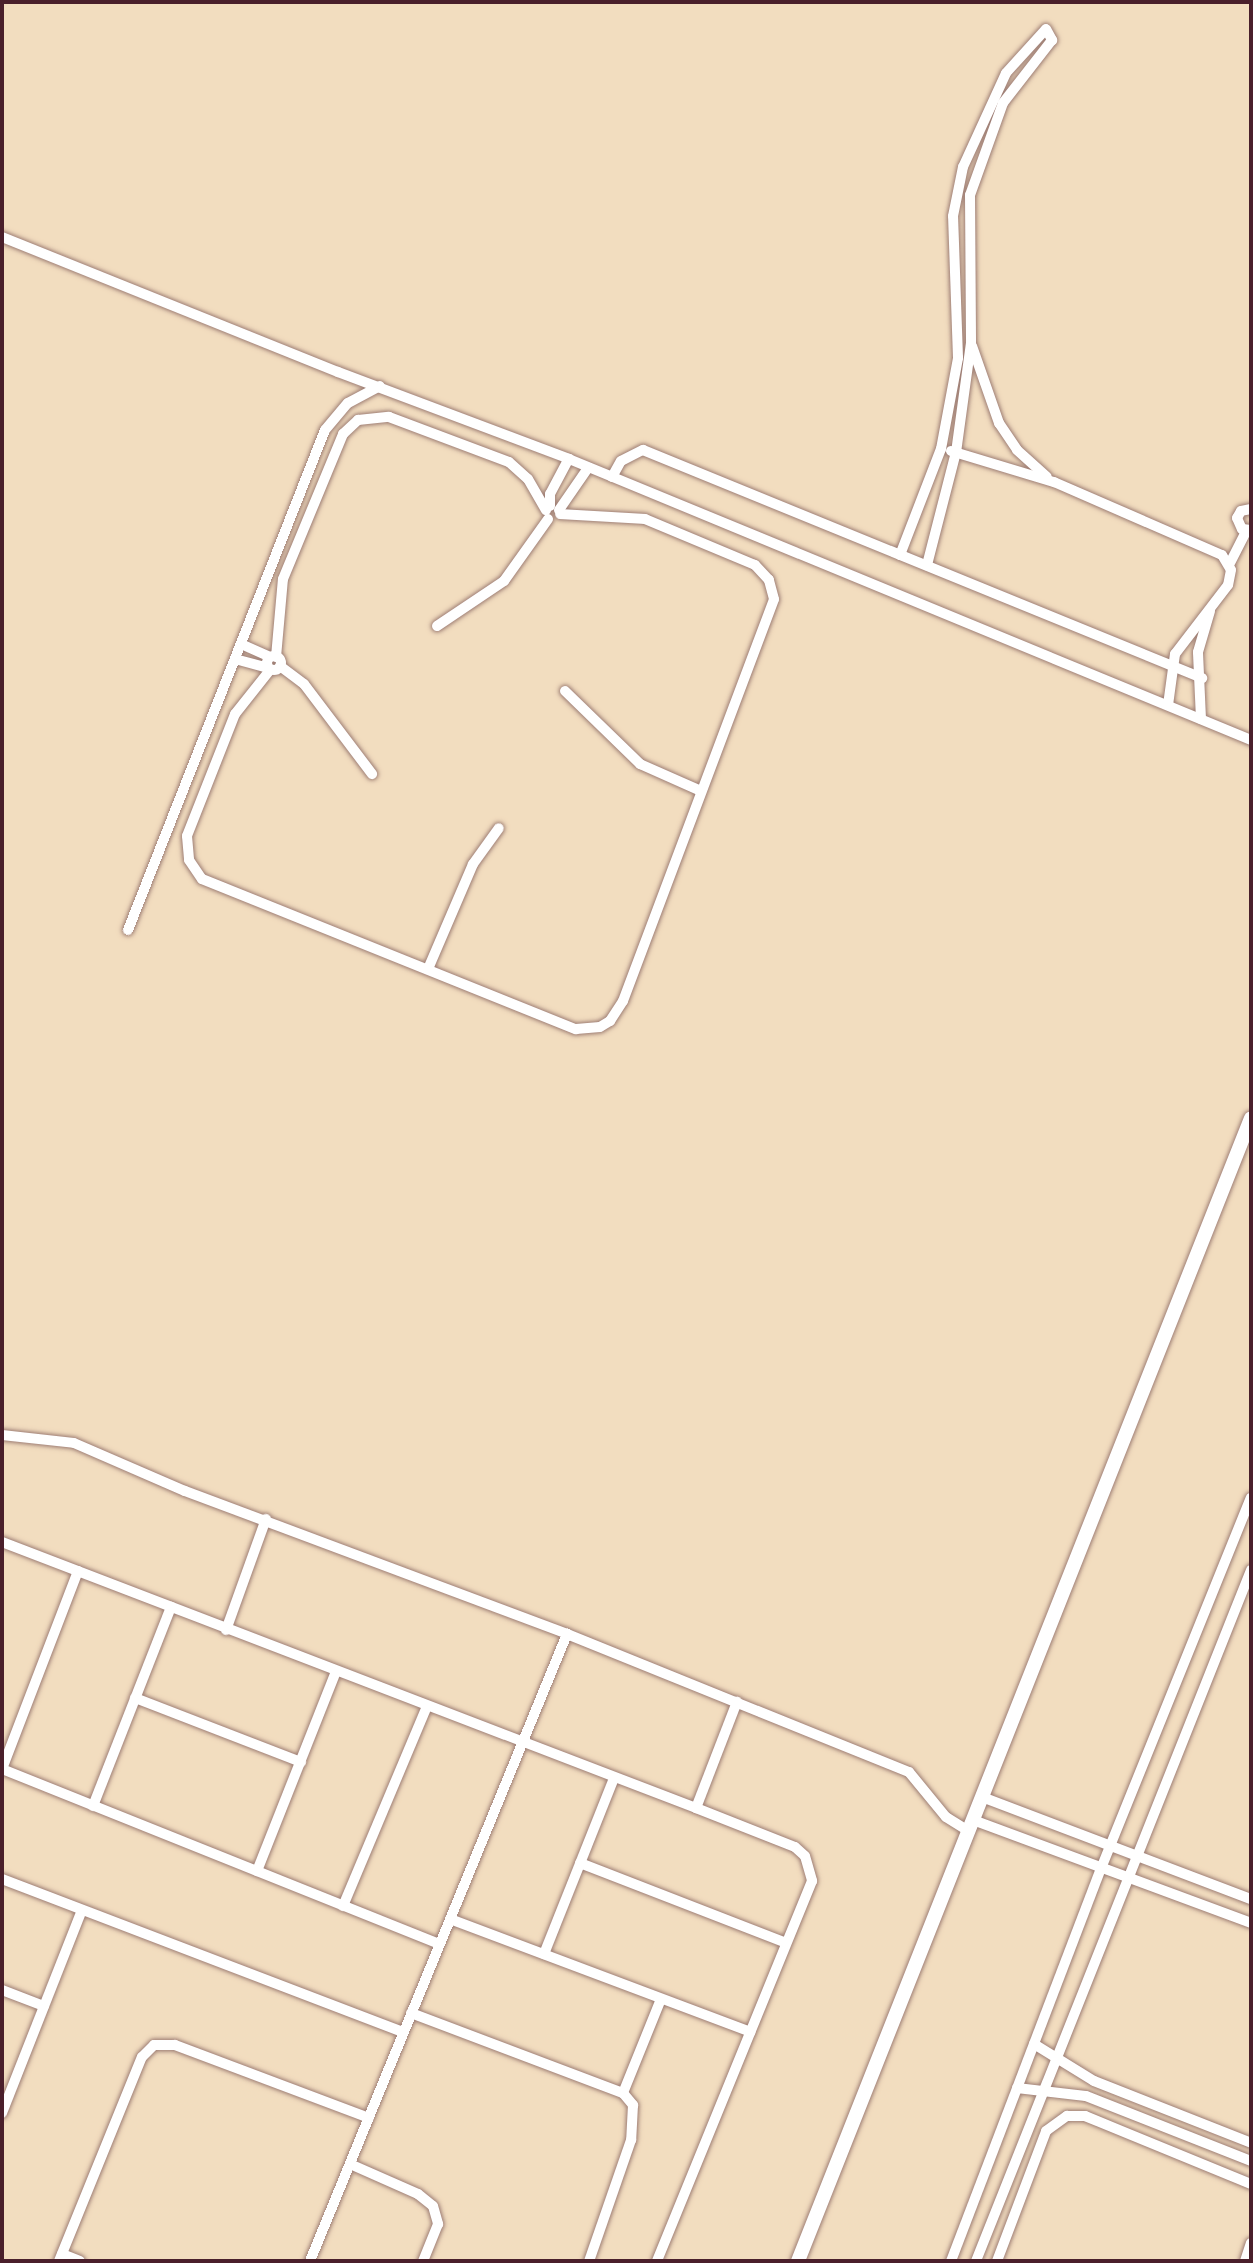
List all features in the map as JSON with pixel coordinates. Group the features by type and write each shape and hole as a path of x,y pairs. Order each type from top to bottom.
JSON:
{"street":[{"path":"900,555 941,449 958,358 953,216 963,167 1006,73 1046,29 1052,40 1003,103 970,195 971,343 956,452 927,565"},
{"path":"2,237 569,459 1251,740"},
{"path":"971,343 999,423 1017,450 1054,482"},
{"path":"128,930 326,430 348,403 380,386"},
{"path":"389,416 509,462 528,479 553,512 645,519 755,565 769,580 773,609 622,1001 610,1021 600,1027 576,1029 428,968 212,886 194,870 187,836 235,714 273,663 283,579 343,435 358,420 389,416"},
{"path":"941,449 1054,482 1217,551 1229,565"},
{"path":"612,477 621,461 643,450 1202,678"},
{"path":"553,512 550,494 569,459"},
{"path":"437,626 504,581 587,468"},
{"path":"1168,705 1173,666 1180,646 1228,585 1229,565 1249,530 1237,518 1241,511 1251,509"},
{"path":"1201,719 1202,678 1198,652 1210,611"},
{"path":"241,644 304,684 372,774"},
{"path":"235,659 273,663"},
{"path":"565,691 640,764 701,791"},
{"path":"428,968 473,864 499,828"},
{"path":"798,2261 1251,1118"},
{"path":"2,1435 74,1443 185,1491 567,1634 909,1772 946,1817 1102,1866 1251,1923"},
{"path":"951,2261 1102,1866 1251,1497"},
{"path":"226,1630 266,1520"},
{"path":"2,1542 696,1808 794,1847 805,1856 812,1881 657,2261"},
{"path":"976,2261 1126,1876 1251,1570"},
{"path":"78,1571 2,1769 439,1944"},
{"path":"93,1806 171,1607"},
{"path":"310,2261 567,1634"},
{"path":"257,1871 336,1671"},
{"path":"135,1698 301,1762"},
{"path":"696,1808 737,1702"},
{"path":"343,1906 427,1706"},
{"path":"544,1954 614,1778"},
{"path":"982,1797 1251,1899"},
{"path":"580,1863 786,1943"},
{"path":"2,1879 403,2032"},
{"path":"2,2113 6,2088 44,2006 82,1910"},
{"path":"450,1919 750,2032"},
{"path":"2,1990 44,2006"},
{"path":"623,2093 661,1998"},
{"path":"411,2013 623,2093 633,2105 635,2123 589,2261"},
{"path":"1034,2044 1094,2081 1251,2143"},
{"path":"80,2261 61,2258 142,2057 154,2045 175,2045 369,2118"},
{"path":"1017,2088 1086,2096 1251,2161"},
{"path":"997,2261 1046,2131 1067,2116 1084,2116 1251,2184"},
{"path":"350,2164 418,2194 433,2206 438,2224 423,2261"},
{"path":"1245,2261 1251,2243"}]}
